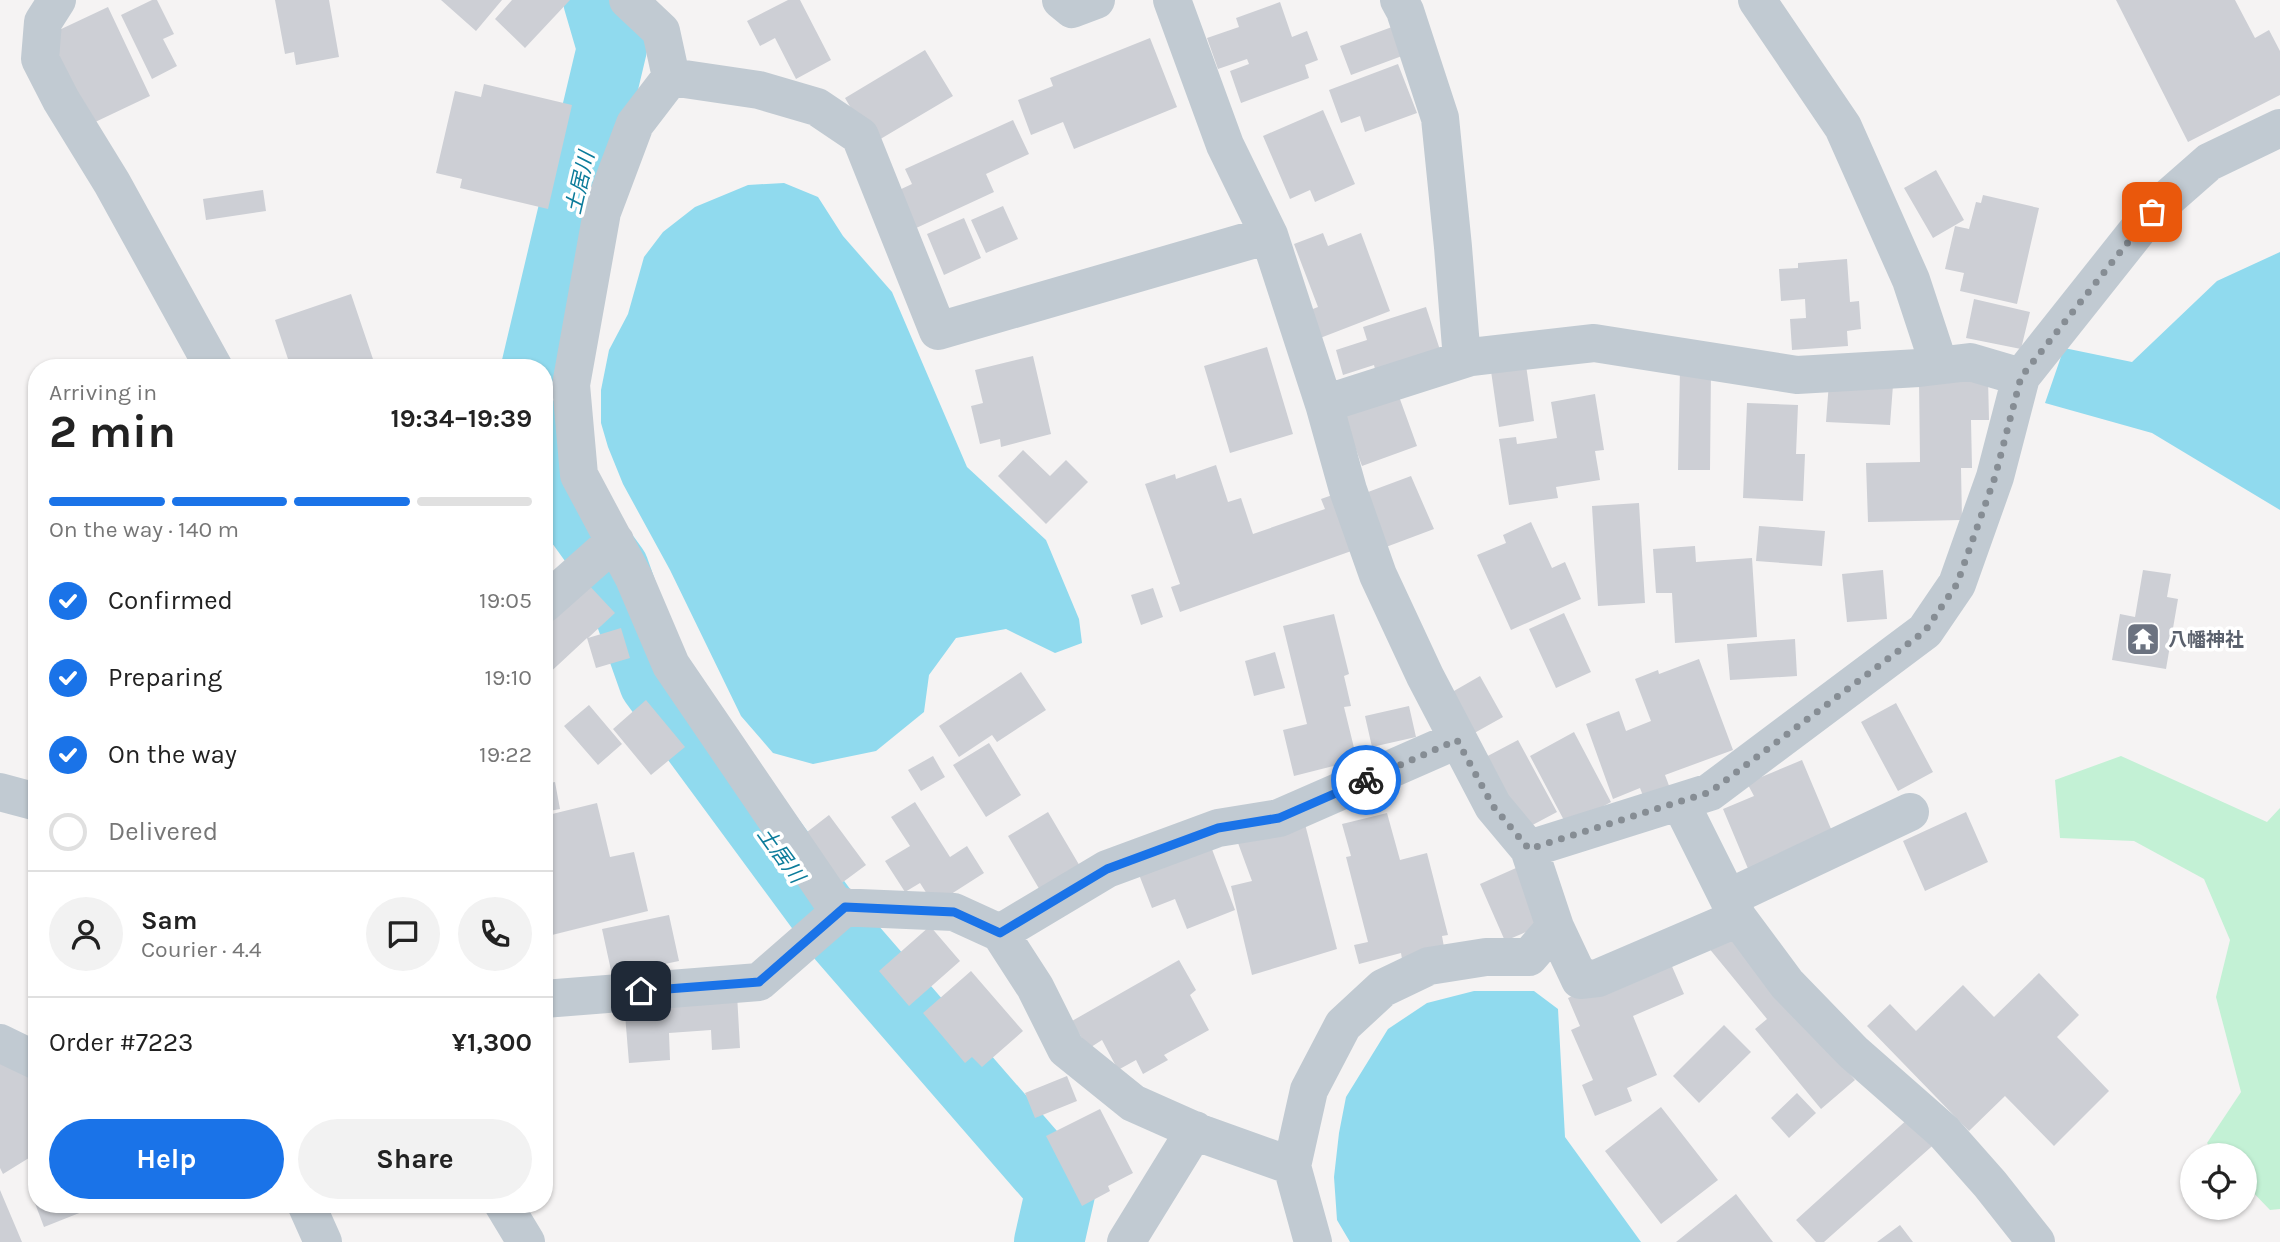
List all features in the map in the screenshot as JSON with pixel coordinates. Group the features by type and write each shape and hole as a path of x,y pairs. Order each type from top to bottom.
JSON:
{"street":[{"path":"57,0 43,22 40,59 209,359"},
{"path":"628,0 661,31 671,77 635,124 602,212 571,385 579,475 634,578 671,665 836,907 954,912 1000,933 1035,987 1066,1049 1133,1103 1195,1130 1292,1166"},
{"path":"1061,0 1072,9 1096,0"},
{"path":"1172,0 1225,145 1269,235 1324,404 1348,490 1378,575 1457,740 1493,806 1529,849 1555,928 1580,980 1598,978 1910,812"},
{"path":"1399,0 1440,118 1461,347 1471,357"},
{"path":"1757,0 1843,127 1911,280 1938,365"},
{"path":"671,77 759,90 817,107 860,136 938,331 1269,235"},
{"path":"1529,849 1710,792 1925,631 1957,584 1995,477 2021,377 2152,212 2209,162 2280,128"},
{"path":"1324,404 1471,357 1594,343 1797,375 1919,368 1970,362 2021,377"},
{"path":"553,596 614,542"},
{"path":"1000,933 1107,869 1218,828 1279,818 1457,740"},
{"path":"0,792 28,800"},
{"path":"1680,802 1733,908 1787,984 1853,1052 1944,1132 2036,1242"},
{"path":"553,998 759,982 844,908"},
{"path":"1313,1242 1292,1166 1310,1090 1343,1026 1383,989 1429,966 1486,957 1529,957 1555,928"},
{"path":"0,1044 28,1056"},
{"path":"1126,1242 1195,1130"},
{"path":"310,1213 323,1242"},
{"path":"508,1213 526,1242"}],"green space":[{"path":"2121,756 2267,822 2280,808 2280,1209 2270,1210 2257,1196 2257,1143 2207,1143 2241,1092 2216,997 2230,940 2204,879 2134,841 2060,838 2055,780"}],"water":[{"path":"784,183 818,197 843,236 892,292 967,467 1046,540 1079,619 1082,643 1055,653 1006,629 956,638 929,675 924,712 876,751 813,764 773,753 741,716 670,570 623,484 601,423 601,390 609,350 628,314 644,257 663,232 695,207 748,185"},
{"path":"2280,252 2280,510 2152,433 2045,403 2064,348 2132,362 2217,281"},
{"path":"1474,991 1534,991 1558,1009 1565,1137 1641,1242 1350,1242 1337,1220 1334,1177 1346,1097 1388,1029 1427,1003"}],"building":[{"path":"157,0 174,34 163,39 177,66 152,79 121,15"},
{"path":"275,0 329,0 339,57 296,65 294,52 285,54"},
{"path":"441,0 502,0 476,31"},
{"path":"512,0 570,0 525,48 495,19"},
{"path":"788,0 800,0 831,60 796,79 775,38 760,46 747,21"},
{"path":"2116,0 2235,0 2255,38 2269,30 2280,51 2280,95 2188,142"},
{"path":"1280,2 1292,37 1307,31 1318,60 1305,65 1309,78 1241,103 1230,71 1249,64 1247,59 1218,69 1207,38 1239,27 1236,18"},
{"path":"108,7 150,96 91,124 54,47 57,31"},
{"path":"1392,27 1402,56 1351,75 1340,46"},
{"path":"1150,38 1177,107 1074,149 1063,122 1031,135 1018,100 1053,86 1050,78"},
{"path":"925,50 953,96 872,144 845,98"},
{"path":"1398,64 1417,113 1365,132 1360,116 1341,123 1329,90"},
{"path":"484,84 572,105 548,209 460,188 462,179 436,173 455,91 481,97"},
{"path":"1323,110 1355,184 1315,202 1310,190 1290,199 1263,136"},
{"path":"1013,120 1029,154 986,174 994,192 914,229 897,191 912,184 905,169"},
{"path":"1936,170 1964,220 1933,238 1904,188"},
{"path":"263,190 266,211 206,220 203,199"},
{"path":"1983,195 2039,208 2017,304 1960,291 1964,273 1945,269 1955,226 1969,229 1976,202 1981,203"},
{"path":"1003,206 1018,239 986,253 971,220"},
{"path":"964,218 981,258 944,275 927,234"},
{"path":"1323,233 1328,246 1361,233 1390,311 1315,340 1305,312 1318,307 1294,244"},
{"path":"1847,259 1850,302 1859,301 1861,329 1847,331 1848,346 1792,350 1790,319 1806,318 1805,299 1781,301 1779,269 1798,268 1798,263"},
{"path":"351,294 373,359 288,359 275,320"},
{"path":"1974,299 2030,312 2021,349 1966,338"},
{"path":"1426,307 1441,353 1376,373 1374,365 1343,375 1336,350 1367,340 1363,327"},
{"path":"1267,347 1293,434 1230,453 1204,366"},
{"path":"1033,356 1051,434 1001,447 1000,439 980,444 971,406 983,403 975,370"},
{"path":"1526,365 1534,421 1499,427 1491,371"},
{"path":"1680,368 1711,369 1710,470 1678,470"},
{"path":"1988,378 1989,420 1971,420 1972,468 1961,468 1962,520 1868,522 1866,463 1920,462 1919,380"},
{"path":"1829,382 1893,385 1890,425 1826,422"},
{"path":"1397,391 1417,446 1362,466 1342,411"},
{"path":"1595,394 1604,450 1595,451 1600,480 1556,487 1558,498 1509,505 1499,439 1516,437 1517,444 1557,438 1551,402"},
{"path":"1747,403 1798,405 1796,454 1805,454 1803,501 1743,498"},
{"path":"1023,450 1050,476 1066,460 1088,482 1046,524 998,476"},
{"path":"1216,465 1228,502 1241,498 1253,534 1325,509 1321,499 1338,493 1357,549 1180,612 1171,587 1180,584 1145,484 1175,474 1176,479"},
{"path":"1411,476 1434,529 1378,550 1360,495"},
{"path":"1639,503 1645,603 1598,606 1592,506"},
{"path":"1531,522 1552,568 1565,562 1581,599 1511,630 1477,555 1506,543 1503,535"},
{"path":"1759,526 1825,531 1822,566 1756,561"},
{"path":"1695,546 1696,562 1752,558 1757,637 1675,643 1672,593 1656,593 1653,549"},
{"path":"1883,570 1887,619 1847,622 1842,574"},
{"name":"八幡神社","path":"2143,570 2171,574 2167,597 2178,599 2166,669 2112,660 2120,614 2135,617"},
{"path":"586,582 615,613 588,638 621,628 630,658 596,668 587,638 553,670 553,613"},
{"path":"1153,588 1163,617 1141,625 1131,595"},
{"path":"1564,613 1591,672 1556,688 1529,629"},
{"path":"1334,614 1349,674 1344,676 1351,706 1344,707 1357,760 1294,776 1283,730 1307,724 1283,626"},
{"path":"1795,639 1797,676 1730,680 1727,644"},
{"path":"1275,652 1285,688 1254,696 1245,661"},
{"path":"1699,659 1733,750 1665,775 1671,791 1645,801 1640,788 1613,799 1586,724 1619,711 1626,731 1651,721 1635,679 1658,670 1659,674"},
{"path":"1021,672 1046,710 997,742 992,735 959,757 939,726"},
{"path":"1480,676 1503,717 1469,736 1447,695"},
{"path":"646,700 685,747 651,775 613,729"},
{"path":"1896,703 1933,772 1898,791 1861,722"},
{"path":"589,705 622,744 598,765 564,726"},
{"path":"1409,706 1416,737 1372,747 1365,716"},
{"path":"1574,732 1611,802 1567,826 1530,756"},
{"path":"1518,740 1557,812 1521,831 1482,759"},
{"path":"989,743 1021,795 986,817 953,765"},
{"path":"933,756 945,777 921,791 908,770"},
{"path":"1802,760 1834,836 1749,871 1723,809 1754,796 1747,783"},
{"path":"553,782 560,809 553,810"},
{"path":"915,802 950,857 967,846 984,873 934,905 920,883 905,892 885,861 910,846 891,817"},
{"path":"597,803 610,857 634,852 648,911 553,935 553,814"},
{"path":"1048,812 1081,868 1041,892 1008,836"},
{"path":"1966,812 1988,862 1925,891 1903,841"},
{"path":"1387,813 1400,860 1427,853 1448,935 1442,936 1444,947 1402,959 1401,953 1359,964 1354,945 1368,942 1346,857 1351,856 1342,824"},
{"path":"829,815 866,865 835,888 798,839"},
{"path":"1305,824 1337,949 1252,975 1231,886 1252,881 1238,843"},
{"path":"1210,844 1235,910 1187,929 1175,899 1152,908 1138,872"},
{"path":"1516,868 1542,925 1505,941 1480,884"},
{"path":"669,915 679,961 612,975 602,929"},
{"path":"1736,923 1805,1022 1855,1080 1821,1109 1755,1029 1767,1019 1708,947"},
{"path":"930,926 960,961 909,1006 879,971"},
{"path":"1667,955 1684,994 1633,1016 1657,1075 1627,1088 1632,1101 1595,1116 1582,1085 1593,1080 1571,1030 1580,1026 1568,998"},
{"path":"1179,960 1196,990 1190,995 1209,1030 1164,1055 1168,1060 1143,1074 1136,1060 1118,1070 1102,1040 1088,1049 1072,1021"},
{"path":"971,971 1023,1031 982,1067 972,1057 965,1063 923,1013"},
{"path":"2039,973 2079,1015 2057,1037 2109,1091 2054,1146 2005,1096 1969,1131 1867,1026 1890,1004 1916,1031 1963,985 1994,1017"},
{"path":"737,994 740,1048 712,1050 711,1030 669,1033 670,1060 629,1063 624,1002"},
{"path":"1724,1025 1751,1052 1699,1103 1673,1076"},
{"path":"0,1061 20,1062 28,1073 28,1159 3,1174 0,1168"},
{"path":"1067,1076 1077,1101 1035,1118 1025,1093"},
{"path":"1797,1093 1816,1113 1789,1138 1771,1118"},
{"path":"1661,1107 1718,1180 1661,1224 1605,1151"},
{"path":"1100,1109 1133,1173 1108,1186 1110,1191 1082,1206 1046,1136"},
{"path":"1910,1117 1939,1140 1824,1242 1816,1242 1796,1220"},
{"path":"0,1190 22,1242 0,1242"},
{"path":"1736,1194 1773,1242 1676,1242"},
{"path":"39,1213 79,1213 44,1227"},
{"path":"1900,1225 1913,1242 1877,1242"}],"waterway":[{"name":"土居川","path":"538,359 612,48 598,0"},
{"name":"土居川","path":"553,475 556,489 614,569 654,682 842,937 1061,1189 1049,1242"}],"way so far":[{"path":"1366,780 1457,740 1493,806 1529,849 1710,792 1925,631 1957,584 1995,477 2021,377 2152,212"}],"place":[{"name":"八幡神社","path":"2143,639"}],"route":[{"path":"641,991 759,982 845,907 954,912 1000,933 1107,869 1218,828 1279,818 1366,780"}]}
